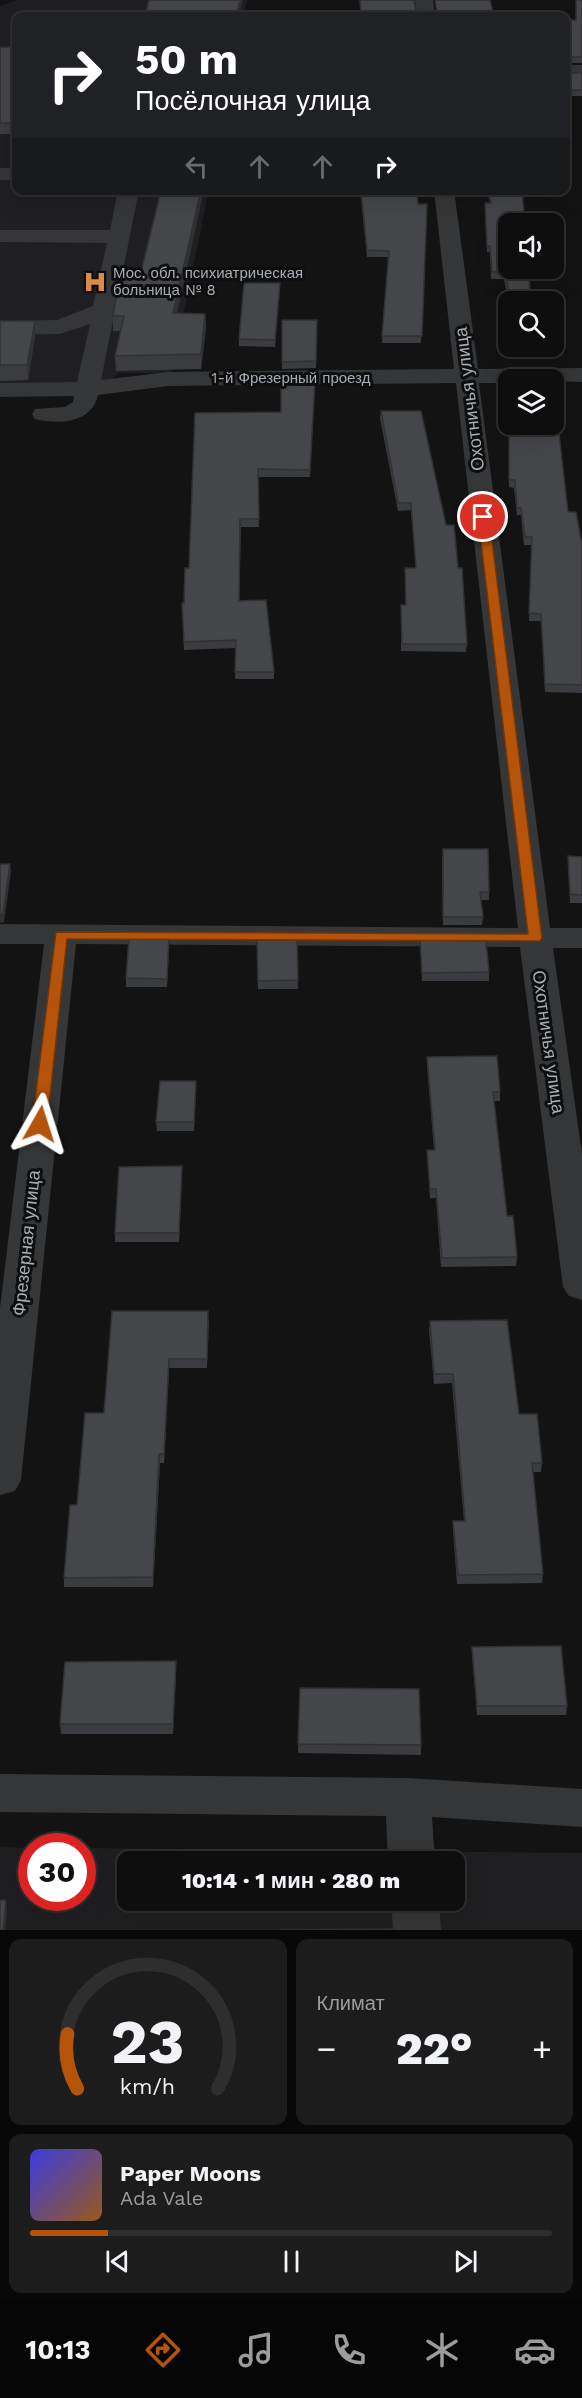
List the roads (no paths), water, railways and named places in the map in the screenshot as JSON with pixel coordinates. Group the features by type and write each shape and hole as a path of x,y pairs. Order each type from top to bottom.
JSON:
{"street":[{"path":"44,414 70,414 84,405 128,195"},
{"name":"Охотничья улица","path":"445,195 535,938 582,1287"},
{"path":"0,236 119,237"},
{"path":"1,327 60,327 104,310"},
{"name":"1-й Фрезерный проезд","path":"0,390 87,389 168,379 582,375"},
{"path":"0,934 582,938"},
{"name":"Фрезерная улица","path":"0,1480 61,934"},
{"path":"0,1793 408,1797 582,1808"},
{"path":"408,1797 411,1851"},
{"path":"416,1911 417,1930"}],"place":[{"name":"Мос. обл. психиатрическая больница № 8","path":"95,282"}]}
